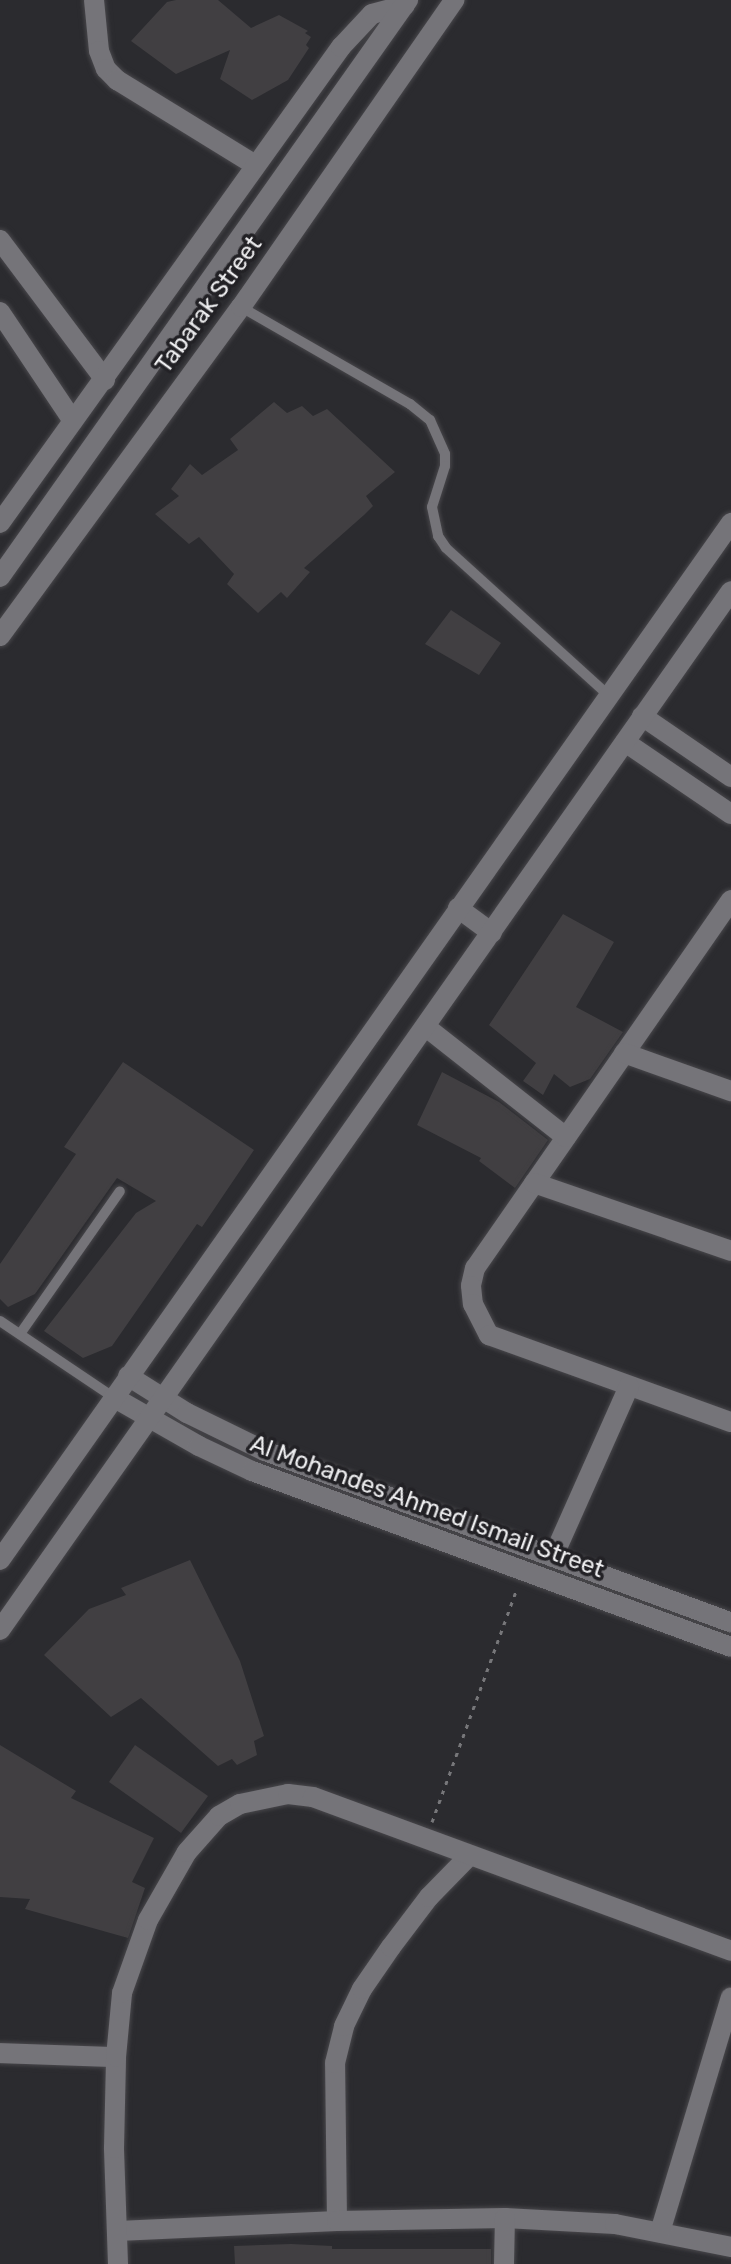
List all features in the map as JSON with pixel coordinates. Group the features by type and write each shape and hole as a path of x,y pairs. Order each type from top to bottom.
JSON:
{"street":[{"name":"Tabarak Street","path":"0,636 241,307 454,0"},
{"path":"96,1 99,51 106,69 124,84 255,165"},
{"name":"Tabarak Street","path":"0,577 407,3"},
{"path":"0,523 105,380 255,165 361,23 383,9 407,3"},
{"path":"0,240 105,380"},
{"path":"0,312 73,421"},
{"path":"0,1560 731,523"},
{"path":"0,1630 731,591"},
{"path":"642,716 731,777"},
{"path":"625,742 731,814"},
{"path":"731,900 725,920 624,1053 475,1268 472,1295 479,1321 489,1335 731,1422"},
{"path":"458,908 492,933"},
{"path":"426,1027 566,1137"},
{"path":"624,1053 731,1091"},
{"path":"534,1183 731,1251"},
{"name":"Al Mohandes Ahmed Ismail Street","path":"128,1376 163,1398 265,1451 731,1622"},
{"path":"553,1557 629,1386"},
{"name":"Al Mohandes Ahmed Ismail Street","path":"113,1397 252,1471 731,1647"},
{"path":"118,2264 114,2148 116,2057 122,1993 148,1920 187,1852 219,1816 264,1796 288,1794 336,1804 425,1840 731,1951"},
{"path":"337,2221 335,2063 344,2026 362,1989 391,1947 429,1897 469,1856"},
{"path":"660,2232 731,1997"},
{"path":"0,2053 116,2057"},
{"path":"118,2231 337,2221 505,2218 615,2224 731,2247"},
{"path":"504,2264 505,2218"}],"lane":[{"path":"241,307 410,404 430,420 445,454 445,466 432,507 438,536 446,548 609,696"},
{"path":"20,1334 120,1191"},
{"path":"0,1321 113,1397"}],"path":[{"path":"425,1840 523,1571"}],"building":[{"path":"218,0 251,28 279,15 308,31 305,33 311,37 306,45 309,48 288,80 252,100 220,79 230,50 176,74 131,41 167,2"},
{"path":"274,402 287,413 302,406 313,416 327,409 395,472 366,496 373,506 304,568 310,572 287,598 281,592 258,613 227,584 234,574 199,537 189,544 155,514 179,496 171,489 190,464 202,475 238,450 230,439"},
{"path":"451,610 501,643 479,675 425,644"},
{"path":"563,914 614,942 576,1007 623,1032 590,1079 570,1087 554,1074 543,1095 523,1081 536,1063 489,1025"},
{"path":"123,1062 254,1150 202,1227 197,1224 112,1346 83,1358 44,1331 136,1213 156,1201 117,1178 35,1294 8,1307 0,1299 0,1264 76,1154 64,1147"},
{"path":"442,1072 499,1102 548,1140 515,1188 479,1161 481,1158 417,1125"},
{"path":"190,1560 240,1661 264,1736 254,1741 257,1755 237,1765 232,1759 218,1766 141,1698 111,1717 44,1655 89,1609 126,1595 121,1588"},
{"path":"0,1745 76,1791 71,1798 154,1838 132,1882 145,1888 128,1938 25,1909 30,1899 0,1897"},
{"path":"135,1745 208,1796 181,1833 109,1782"},
{"path":"234,2246 332,2246 332,2249 491,2249 491,2264 235,2264"}]}
